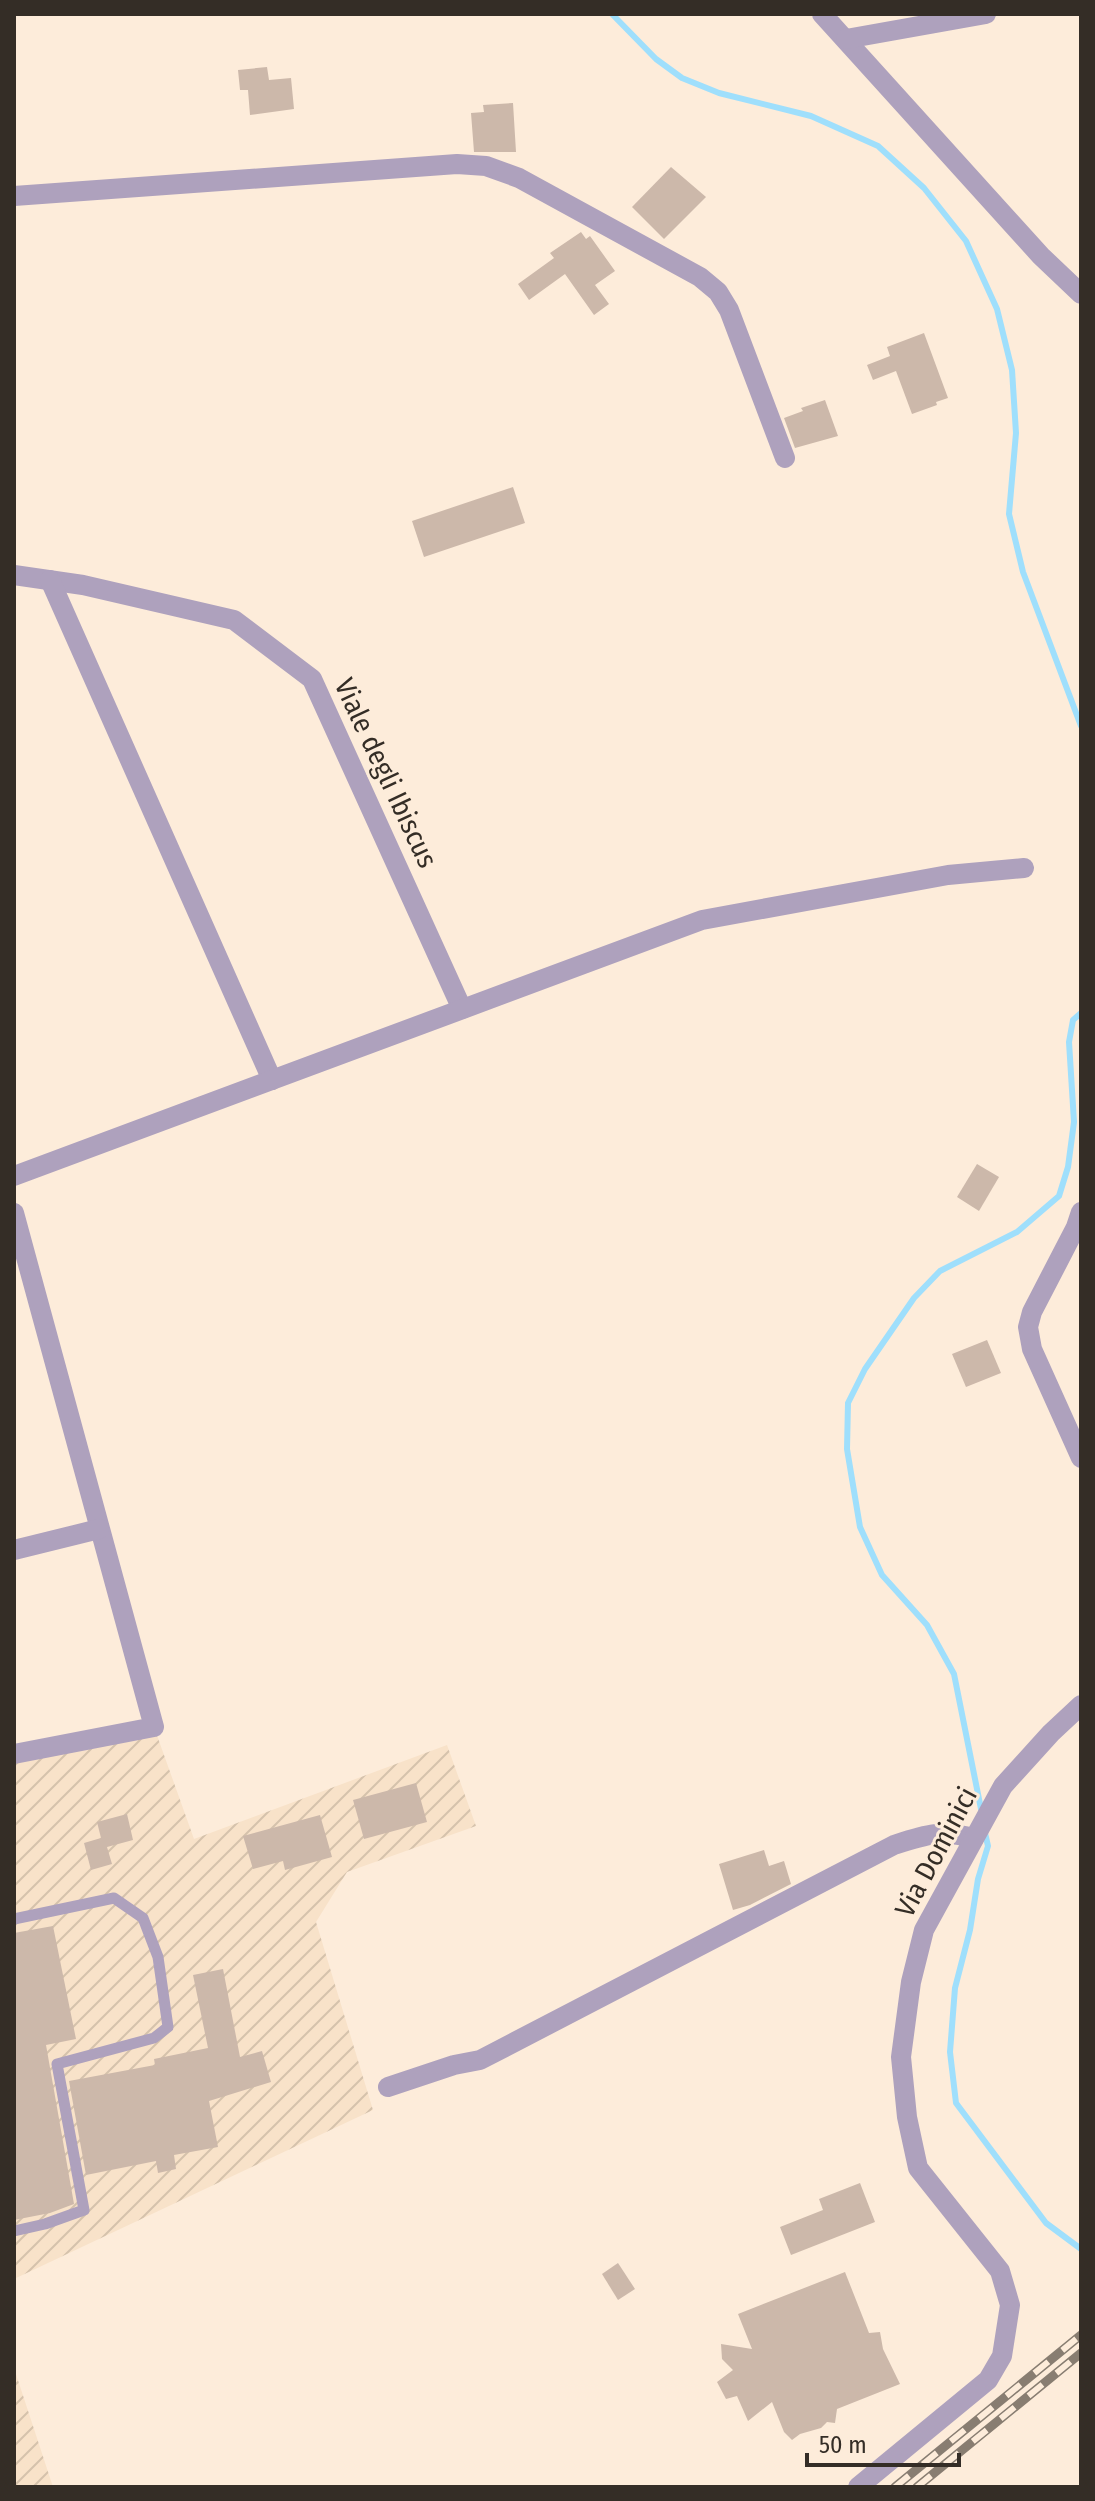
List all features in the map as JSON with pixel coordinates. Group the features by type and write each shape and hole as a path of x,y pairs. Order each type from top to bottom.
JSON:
{"street":[{"path":"822,14 1041,256 1081,294"},
{"path":"846,39 986,14"},
{"path":"14,196 457,164 486,166 519,178 700,277 718,292 729,310 785,458"},
{"name":"Viale degli Ibiscus","path":"14,575 83,585 234,620 312,679 462,1009"},
{"path":"50,580 272,1080"},
{"path":"14,1176 702,920 948,875 1024,868"},
{"path":"1081,1212 1032,1312 1028,1327 1032,1349 1081,1458"},
{"path":"14,1213 154,1727 14,1754"},
{"path":"14,1550 99,1529"},
{"name":"Via Dominici","path":"858,2487 988,2380 1002,2356 1010,2305 1000,2271 918,2168 907,2117 901,2057 911,1982 924,1930 1003,1786 1081,1705"},
{"path":"388,2087 454,2065 480,2060 894,1845 927,1834 976,1835"}],"lane":[{"path":"14,1919 114,1898 143,1918 158,1957 168,2027 154,2038 57,2064 84,2210 14,2231"}],"shaded area":[{"path":"154,1727 194,1839 447,1745 476,1826 347,1872 316,1922 373,2110 14,2279 14,1755"},
{"path":"14,2368 53,2487 14,2487"}],"building":[{"path":"267,67 269,80 291,78 294,109 250,115 248,90 240,90 238,70"},
{"path":"513,103 516,152 474,152 471,113 484,112 483,105"},
{"path":"671,167 706,197 664,239 632,207"},
{"path":"581,232 586,239 590,236 615,271 595,285 609,304 594,315 565,274 529,300 518,284 554,258 550,253"},
{"path":"924,333 948,398 912,414 896,371 873,380 867,365 890,356 887,347"},
{"path":"825,400 838,436 795,448 784,418"},
{"path":"513,487 525,523 424,557 412,521"},
{"path":"977,1164 999,1177 979,1211 957,1197"},
{"path":"987,1340 1001,1373 966,1387 952,1354"},
{"path":"416,1783 427,1822 364,1839 353,1800"},
{"path":"127,1814 133,1840 107,1847 112,1864 91,1870 84,1843 101,1838 97,1822"},
{"path":"320,1815 332,1857 285,1870 283,1861 253,1869 243,1836"},
{"path":"764,1850 769,1866 784,1861 791,1884 733,1910 719,1864"},
{"path":"53,1926 76,2039 46,2045 74,2204 50,2213 14,2220 14,1933"},
{"path":"223,1969 240,2057 262,2051 271,2082 209,2101 218,2147 174,2155 176,2169 158,2173 156,2161 86,2175 69,2081 155,2065 154,2059 208,2048 193,1975"},
{"path":"860,2183 875,2222 791,2255 780,2227 823,2210 819,2199"},
{"path":"618,2263 635,2289 618,2300 602,2274"},
{"path":"845,2272 869,2333 880,2332 883,2349 900,2384 837,2409 835,2423 827,2422 821,2428 800,2434 792,2440 784,2432 772,2402 748,2421 737,2396 726,2399 717,2382 733,2370 722,2359 721,2344 752,2349 738,2314"}],"waterway":[{"path":"612,14 656,59 682,78 719,93 811,116 878,146 924,188 966,241 997,309 1012,370 1016,433 1009,514 1023,572 1081,726"},
{"path":"982,1814 954,1674 927,1625 882,1575 860,1527 847,1449 848,1403 865,1369 914,1298 940,1271 1017,1232 1059,1196 1068,1167 1074,1122 1069,1042 1073,1020 1081,1013"},
{"path":"985,1833 988,1846 955,1988 950,2052 956,2103 1046,2223 1081,2249"}],"railway":[{"path":"895,2487 1081,2335"},
{"path":"917,2487 1081,2353"}]}
